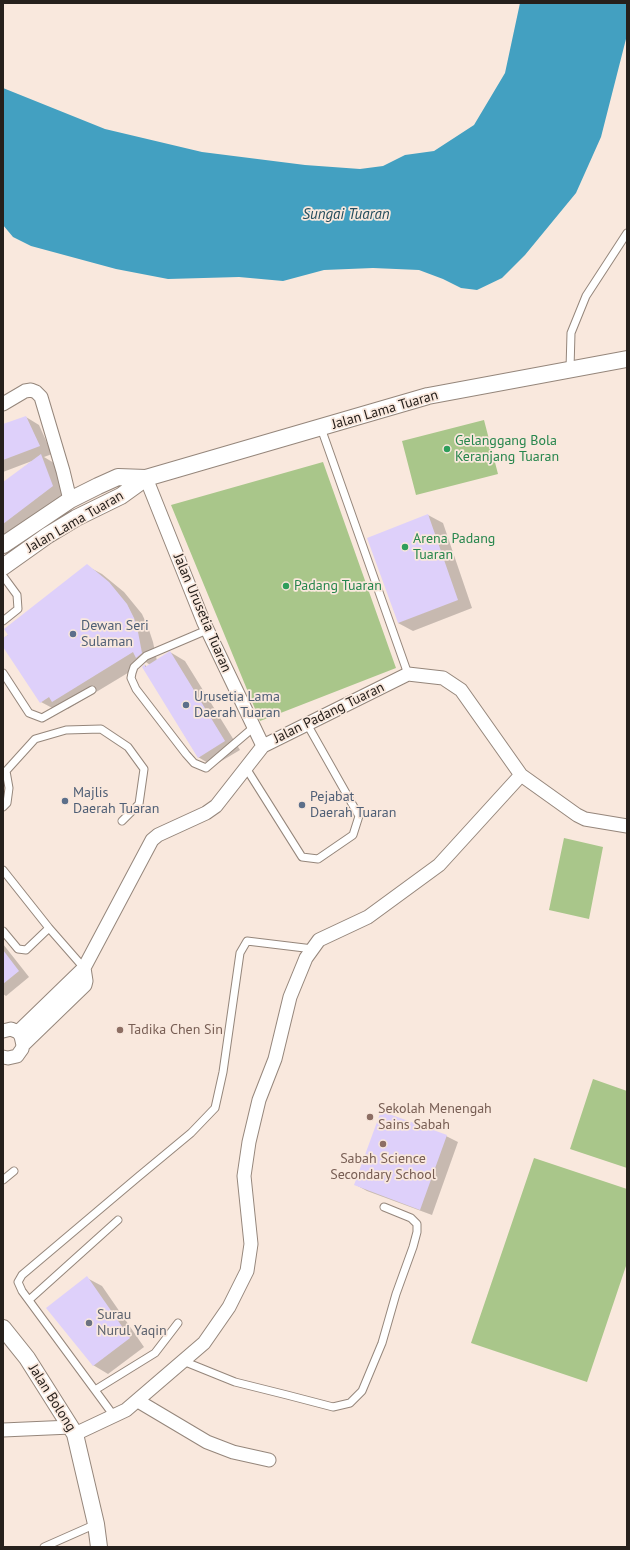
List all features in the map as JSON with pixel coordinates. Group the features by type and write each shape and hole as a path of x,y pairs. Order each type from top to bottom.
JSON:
{"street":[{"name":"Jalan Lama Tuaran","path":"3,545 70,500 118,477 146,478 428,396 627,359"},
{"path":"3,404 25,391 31,390 36,392 40,397 70,500"},
{"name":"Jalan Lama Tuaran","path":"3,567 48,535 76,518 121,496 146,478"},
{"name":"Jalan Urusetia Tuaran","path":"146,478 207,630 263,746"},
{"path":"408,674 443,678 461,690 521,775 578,815 585,819 627,826"},
{"name":"Jalan Padang Tuaran","path":"9,1028 84,968 152,840 158,835 206,813 216,806 263,746 408,674"},
{"path":"3,1430 73,1430 114,1416 126,1410 138,1401 204,1343 229,1307 247,1271 251,1244 244,1176 249,1142 259,1100 275,1059 290,997 306,958 319,940 344,930 368,917 439,865 521,775"},
{"name":"Jalan Padang Tuaran","path":"5,1058 12,1058 20,1053 23,1045 85,985 86,981 84,968"},
{"path":"9,1028 23,1040 23,1045"},
{"name":"Jalan Bolong","path":"5,1334 27,1358 73,1430 96,1524 99,1547"},
{"path":"138,1401 207,1442 233,1452 269,1460"}],"lane":[{"path":"570,370 571,333 586,296 627,233"},
{"path":"321,428 408,674"},
{"path":"3,576 17,595 18,609 3,621"},
{"path":"207,630 146,656 134,667 132,673 131,678 136,689 186,754 194,763 206,768 254,727"},
{"path":"3,673 29,713 42,718 92,690"},
{"path":"246,768 302,857 318,859 353,835 359,816 307,724"},
{"path":"3,807 7,803 9,788 6,771 34,739 66,730 101,729 128,747 144,769 139,804 122,821"},
{"path":"4,875 84,968"},
{"path":"3,931 18,949 26,950 49,928"},
{"path":"114,1416 29,1300 18,1282 22,1275 191,1134 216,1108 224,1072 240,953 247,941 313,949"},
{"path":"3,1180 14,1171"},
{"path":"183,1362 235,1382 333,1407 350,1403 362,1391 382,1343 396,1294 417,1232 417,1224 412,1218 384,1207"},
{"path":"29,1300 118,1220"},
{"path":"95,1390 155,1353 178,1323"},
{"path":"44,1547 96,1524"}],"green space":[{"path":"484,420 498,474 416,495 402,441"},
{"name":"Padang Tuaran","path":"323,462 396,668 260,721 171,505"},
{"path":"564,838 603,847 589,919 549,910"},
{"path":"593,1079 627,1091 627,1168 570,1149"},
{"path":"534,1158 627,1189 627,1263 587,1382 471,1343"}],"water":[{"name":"Sungai Tuaran","path":"520,3 627,3 627,35 601,137 576,193 525,255 502,278 477,290 461,288 419,270 373,268 324,270 283,281 239,277 168,279 116,269 31,246 13,237 3,225 3,88 105,129 202,152 305,165 360,169 383,166 405,155 434,151 474,125 505,73"}],"building":[{"path":"26,416 40,446 3,460 3,424"},
{"path":"41,454 53,486 3,524 3,482"},
{"path":"428,514 458,600 398,623 367,538"},
{"name":"Dewan Seri Sulaman","path":"87,564 109,582 127,604 134,618 142,653 136,658 133,652 52,702 49,697 40,703 3,647 3,638 8,635 4,629"},
{"path":"170,651 225,741 198,758 142,667 145,664 145,667"},
{"path":"3,950 19,971 3,984"},
{"path":"381,1111 447,1135 420,1210 354,1185"},
{"name":"Surau Nurul Yaqin","path":"87,1276 130,1338 93,1366 46,1308"}],"place":[{"name":"Gelanggang Bola Keranjang Tuaran","path":"447,449"},
{"name":"Arena Padang Tuaran","path":"405,547"},
{"name":"Padang Tuaran","path":"286,586"},
{"name":"Dewan Seri Sulaman","path":"73,634"},
{"name":"Urusetia Lama Daerah Tuaran","path":"186,705"},
{"name":"Majlis Daerah Tuaran","path":"65,801"},
{"name":"Pejabat Daerah Tuaran","path":"302,805"},
{"name":"Tadika Chen Sin","path":"120,1030"},
{"name":"Sekolah Menengah Sains Sabah","path":"370,1117"},
{"name":"Sabah Science Secondary School","path":"383,1144"},
{"name":"Surau Nurul Yaqin","path":"89,1323"}]}
